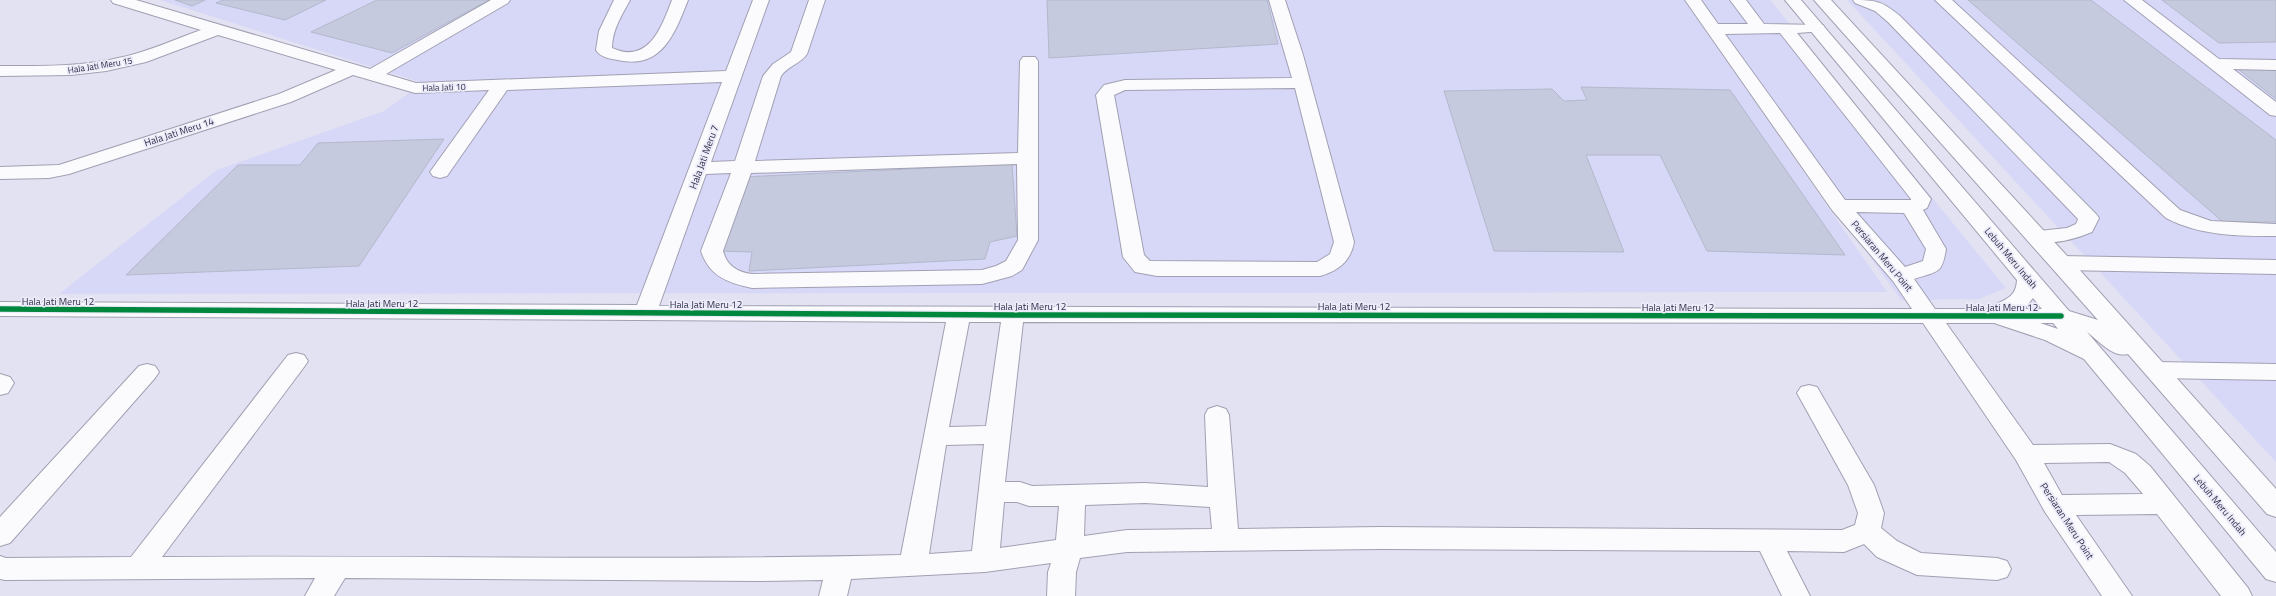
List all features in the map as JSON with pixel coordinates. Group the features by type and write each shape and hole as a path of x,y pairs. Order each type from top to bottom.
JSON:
{"street":[{"name":"Hala Jati 10","path":"119,0 415,88 734,76"},
{"path":"372,75 502,0"},
{"path":"622,0 604,35 603,44 604,50 616,57 628,57 645,54 664,39 680,0"},
{"name":"Hala Jati Meru 7","path":"645,313 761,0"},
{"path":"817,0 799,54 796,58 777,66 772,76 743,167 712,251 714,261 720,269 736,278 752,281 982,277 1004,271 1014,265 1028,240 1027,158 1029,61"},
{"path":"1277,0 1302,83 1344,242 1343,252 1335,263 1320,269 1157,269 1143,267 1134,257 1105,96 1110,89 1125,85 1302,83"},
{"name":"Persiaran Meru Point","path":"1693,0 1839,206 1901,276 2026,454 2054,504 2118,596"},
{"path":"1738,0 1759,28"},
{"name":"Lebuh Meru Indah","path":"1793,0 2276,571"},
{"path":"1822,0 2058,259 2276,507"},
{"path":"1861,0 1881,8 1894,19 2089,218 2085,228 2070,234 2036,236"},
{"path":"1943,0 2173,214 2190,224 2212,228 2276,230"},
{"path":"2132,0 2276,111"},
{"path":"1784,28 1921,199 1920,204 1911,207 1839,206"},
{"path":"1714,29 1817,28"},
{"name":"Hala Jati Meru 15","path":"0,71 56,72 102,66 140,58 218,29"},
{"path":"2214,64 2276,65"},
{"name":"Hala Jati Meru 14","path":"0,173 49,172 62,170 285,98 352,69"},
{"path":"440,172 502,84"},
{"path":"700,168 1027,158"},
{"path":"1901,276 1933,265 1936,249 1911,207"},
{"path":"2058,259 2276,267"},
{"path":"2058,259 2076,303 2073,311 2061,316"},
{"path":"1993,315 2020,301 2028,289 2028,277"},
{"name":"Hala Jati Meru 12","path":"0,309 1013,315 2061,316 2084,322 2108,336 2219,442"},
{"path":"913,566 935,436 959,314"},
{"path":"984,561 992,492 996,435 1013,315"},
{"path":"1993,315 2053,335 2100,362"},
{"path":"138,568 296,361"},
{"path":"2156,370 2276,372"},
{"path":"0,535 147,372"},
{"path":"0,382 2,383 0,387"},
{"path":"1809,393 1861,484 1871,513 1867,531"},
{"path":"1217,415 1226,540"},
{"path":"935,436 996,435"},
{"path":"2026,454 2110,453 2121,455 2130,460 2238,596"},
{"path":"992,492 1020,492 1029,496 1145,493 1222,498"},
{"path":"1061,596 1062,572 1069,550 1073,496"},
{"path":"2054,504 2164,504"},
{"path":"0,567 5,569 337,567 756,570 913,566 984,561 1127,541 1381,538 1769,542 1844,541 1867,531"},
{"path":"1867,531 1887,549 1917,564 1997,569"},
{"path":"1769,542 1796,596"},
{"path":"318,596 337,567"},
{"path":"833,596 839,568"}],"shaded area":[{"path":"160,0 1684,0 1887,292 59,294 217,170 384,111 423,83"},
{"path":"1687,0 1770,0 2006,288 1979,299 1901,300"},
{"path":"1847,0 2276,0 2276,462"}],"building":[{"path":"175,0 205,0 192,6"},
{"path":"223,0 326,0 285,20 216,3"},
{"path":"377,0 489,0 392,53 311,32"},
{"path":"1047,0 1267,0 1278,44 1049,58"},
{"path":"1968,0 2091,0 2276,140 2276,222 2223,222"},
{"path":"2162,0 2276,0 2276,42 2219,43"},
{"path":"2238,69 2276,70 2276,99"},
{"path":"1581,87 1730,90 1845,255 1707,251 1660,155 1586,155 1624,252 1494,251 1444,91 1552,89 1564,101 1587,100"},
{"path":"444,139 359,266 126,275 238,165 300,165 318,143"},
{"path":"1012,164 1017,236 990,242 985,259 749,271 752,252 718,251 743,177"}],"cycle path":[{"path":"0,309 1013,315 2061,316"}]}
